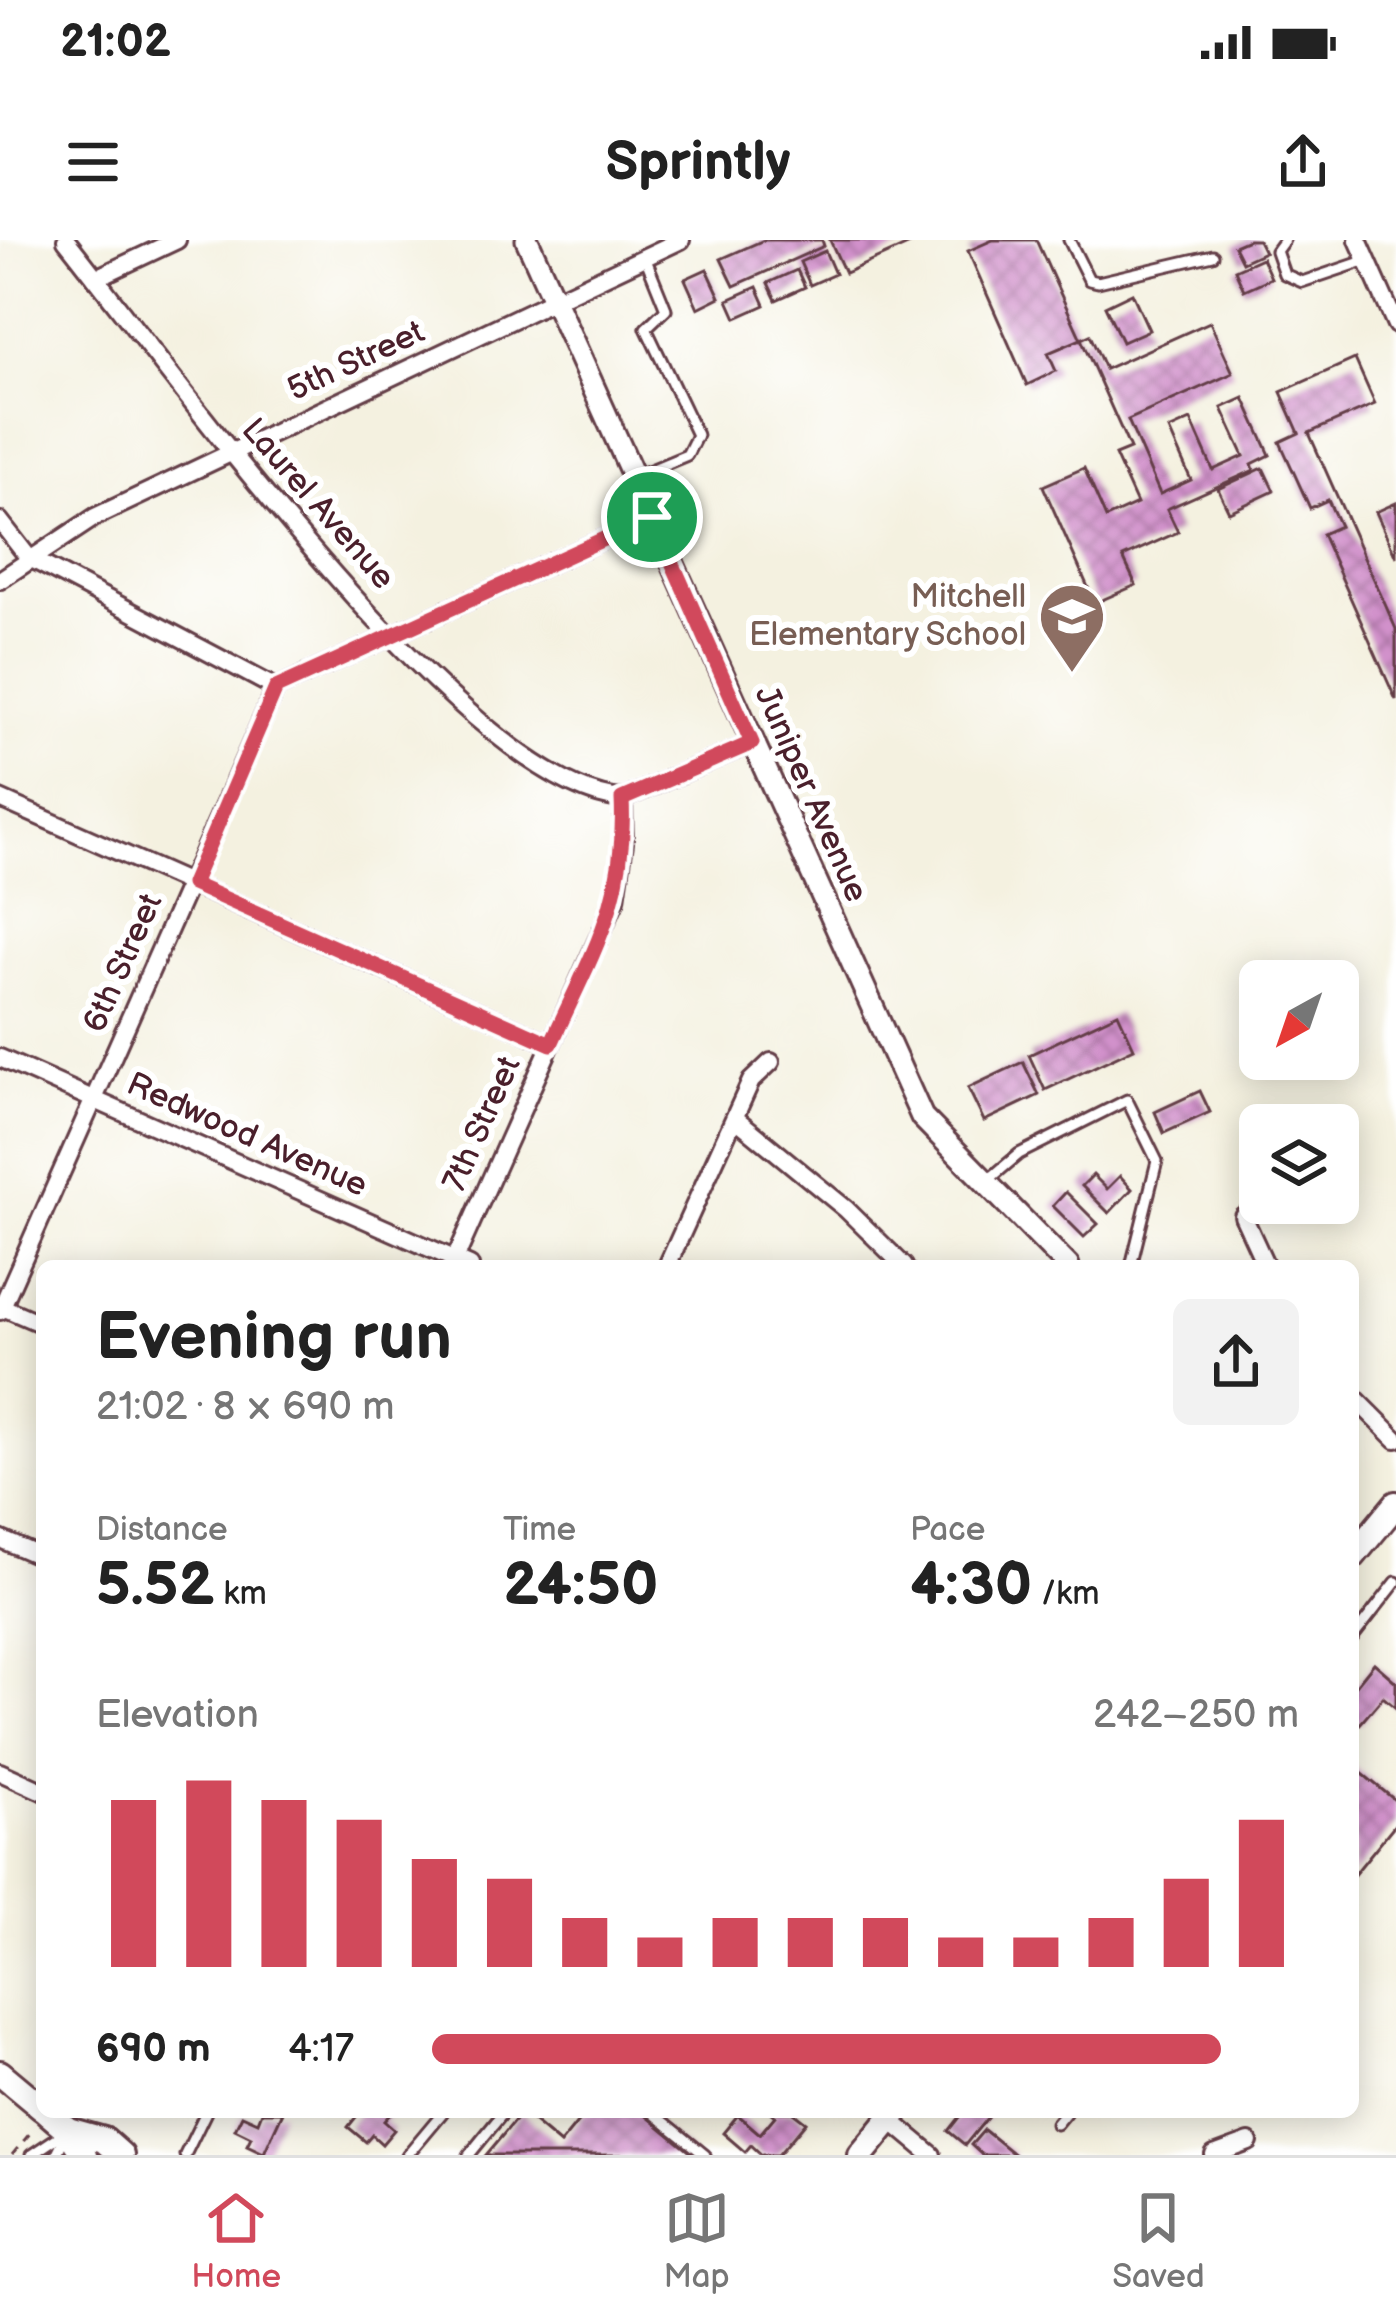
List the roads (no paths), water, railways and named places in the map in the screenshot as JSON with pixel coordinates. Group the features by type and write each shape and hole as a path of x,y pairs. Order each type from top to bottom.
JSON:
{"main road":[{"path":"1359,1549 1395,1508"},
{"path":"0,2073 36,2114"},
{"path":"40,2118 75,2121 121,2155"},
{"path":"861,2155 891,2118"},
{"path":"75,2121 85,2155"}],"street":[{"name":"Laurel Avenue","path":"66,240 318,561 503,743 599,798 622,799"},
{"path":"96,278 176,240"},
{"name":"Juniper Avenue","path":"527,240 922,1117 1063,1260"},
{"name":"5th Street","path":"0,580 71,530 682,240"},
{"path":"1358,240 1396,325"},
{"path":"0,521 28,557 276,688 652,517"},
{"name":"6th Street","path":"1,1308 276,688"},
{"path":"622,799 752,743"},
{"path":"0,799 551,1044"},
{"name":"7th Street","path":"461,1260 616,899 624,843 622,799"},
{"name":"Redwood Avenue","path":"0,1058 450,1260"},
{"path":"670,1260 751,1081 771,1062"},
{"path":"735,1118 846,1209 898,1260"},
{"path":"1248,1224 1263,1260"},
{"path":"1,1308 36,1322"},
{"path":"1359,1402 1396,1438"},
{"path":"0,1539 36,1555"},
{"path":"0,1772 36,1788"},
{"path":"895,2118 932,2155"},
{"path":"1214,2155 1249,2142"}],"lane":[{"path":"1069,240 1088,280 1099,282 1214,255"},
{"path":"1283,240 1276,251 1284,274 1302,282 1367,260"},
{"path":"634,477 687,455 697,435 646,328 666,308 645,257"},
{"path":"986,1182 1019,1154 1127,1100 1157,1161 1132,1260"},
{"path":"1359,1629 1396,1582"},
{"path":"185,2155 203,2118"},
{"path":"407,2155 438,2118"},
{"path":"469,2155 499,2118"},
{"path":"659,2118 705,2155"},
{"path":"1056,2124 1061,2118"},
{"path":"31,2155 75,2121"},
{"path":"56,2155 75,2121"}],"place":[{"name":"Mitchell Elementary School","path":"1072,675"}]}
